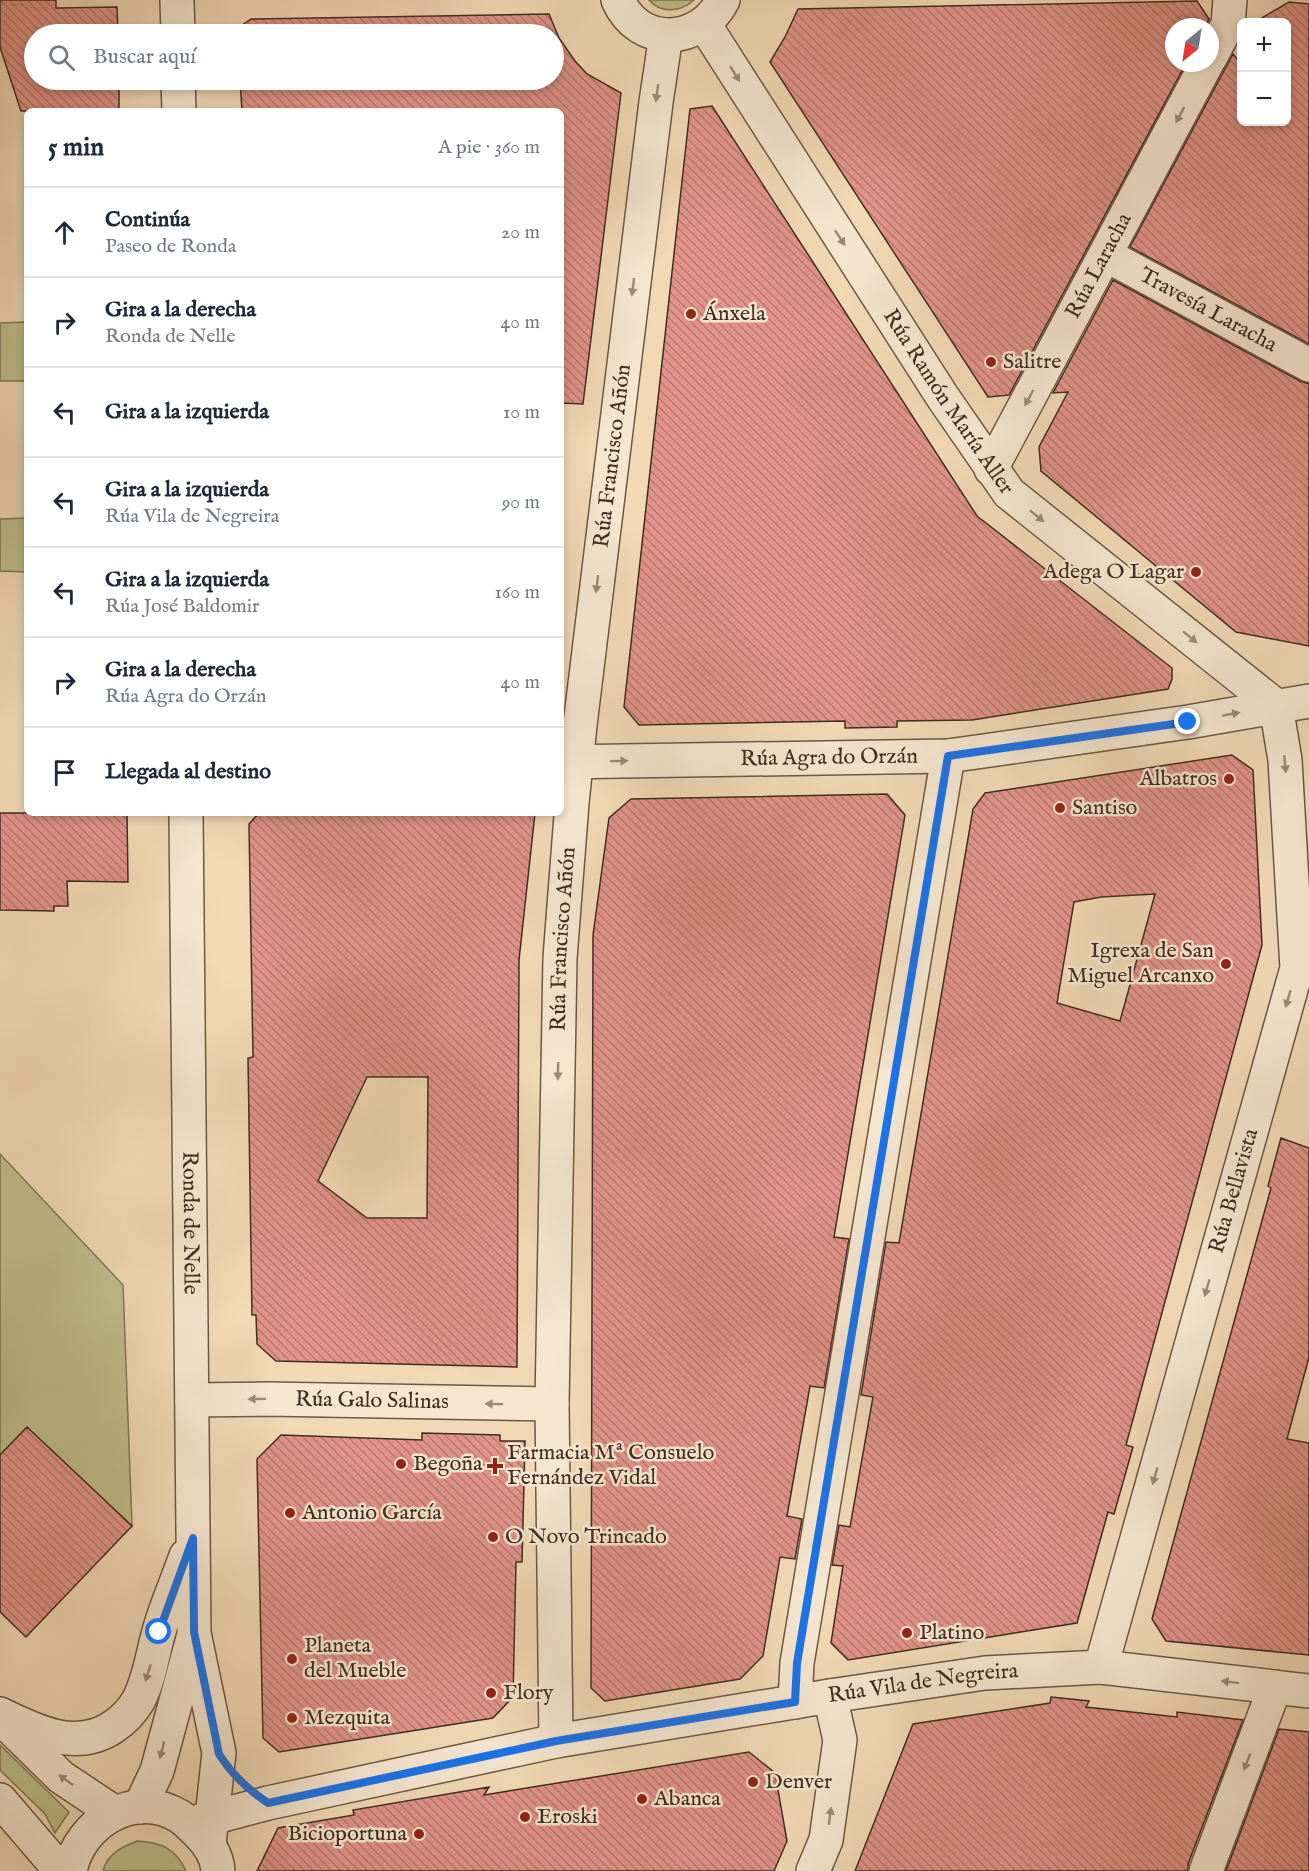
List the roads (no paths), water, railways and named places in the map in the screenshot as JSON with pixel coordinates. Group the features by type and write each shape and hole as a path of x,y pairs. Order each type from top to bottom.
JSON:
{"street":[{"path":"177,0 178,24"},
{"path":"618,0 633,22 649,31 666,35 679,35 714,12"},
{"path":"1219,41 1228,24 1230,0"},
{"name":"Rúa Ramón María Aller","path":"714,12 746,92 991,469 1009,493 1276,706"},
{"name":"Rúa Francisco Añón","path":"556,1741 552,1404 560,958 568,762 666,35"},
{"name":"Rúa Laracha","path":"991,469 1203,72"},
{"path":"178,90 178,108"},
{"name":"Travesía Laracha","path":"1106,255 1309,365"},
{"name":"Rúa Agra do Orzán","path":"568,762 948,756 1188,722 1309,701"},
{"name":"Rúa Bellavista","path":"1101,1667 1303,969 1285,760 1276,706"},
{"path":"795,1702 797,1663 948,756"},
{"name":"Ronda de Nelle","path":"186,816 194,1632 219,1754 207,1839"},
{"name":"Rúa Galo Salinas","path":"192,1400 267,1399 552,1404"},
{"path":"0,1715 32,1730 64,1739 81,1739 104,1733 122,1721 138,1701 150,1671 159,1632 193,1538"},
{"name":"Ronda de Nelle","path":"127,1810 157,1771 194,1632"},
{"name":"Rúa Vila de Negreira","path":"207,1839 268,1803 556,1741 985,1673 1101,1667 1309,1691"},
{"path":"1206,1871 1275,1687"},
{"path":"813,1871 826,1840 840,1740 830,1696"},
{"path":"0,1715 61,1777 127,1810"},
{"path":"219,1754 246,1788 268,1803"},
{"path":"0,1800 61,1871"},
{"path":"70,1871 72,1859 82,1839 96,1824 127,1810 159,1808 177,1815 207,1839"}],"place":[{"name":"Ánxela","path":"691,314"},
{"name":"Salitre","path":"991,362"},
{"name":"Adega O Lagar","path":"1196,572"},
{"name":"Albatros","path":"1229,779"},
{"name":"Santiso","path":"1060,808"},
{"name":"Igrexa de San Miguel Arcanxo","path":"1226,964"},
{"name":"Begoña","path":"401,1464"},
{"name":"Farmacia Mª Consuelo Fernández Vidal","path":"495,1466"},
{"name":"Antonio García","path":"290,1513"},
{"name":"O Novo Trincado","path":"493,1537"},
{"name":"Platino","path":"907,1633"},
{"name":"Planeta del Mueble","path":"292,1659"},
{"name":"Flory","path":"491,1693"},
{"name":"Mezquita","path":"292,1718"},
{"name":"Denver","path":"753,1782"},
{"name":"Abanca","path":"642,1799"},
{"name":"Eroski","path":"525,1817"},
{"name":"Bicioportuna","path":"419,1834"}]}
